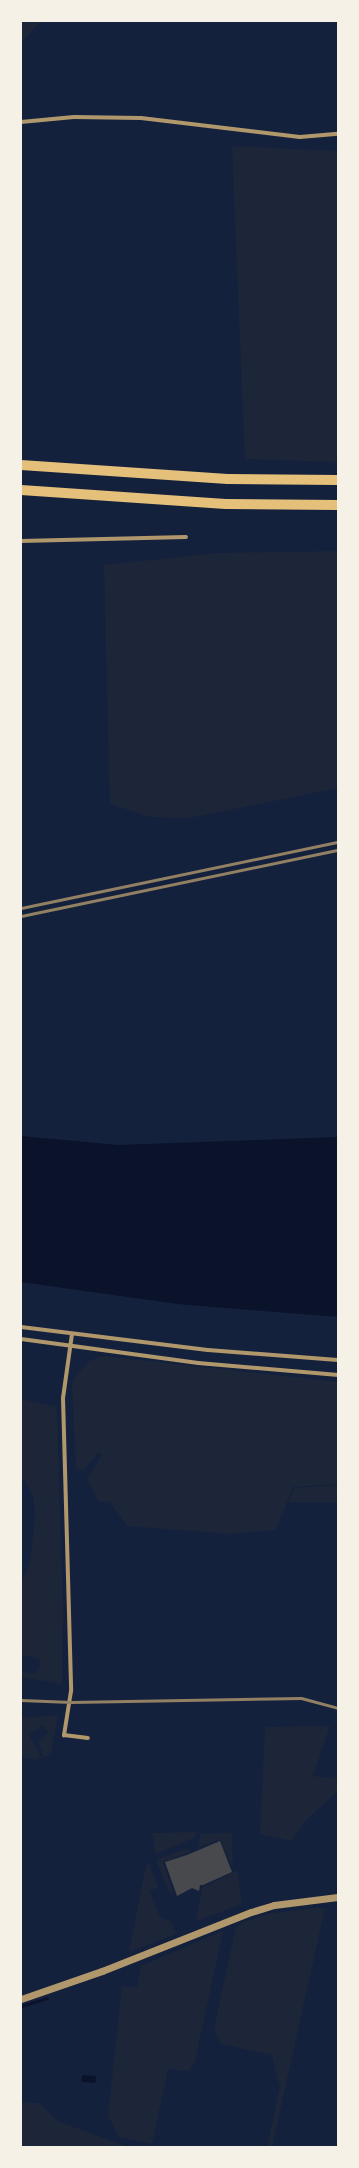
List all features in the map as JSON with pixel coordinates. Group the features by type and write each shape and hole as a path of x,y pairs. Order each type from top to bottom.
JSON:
{"highway":[{"path":"21,465 228,479 338,480"},
{"path":"21,490 226,504 338,504"}],"street":[{"path":"21,122 74,117 140,118 300,137 338,134"},
{"path":"21,541 186,537"},
{"path":"21,1327 208,1350 338,1360"},
{"path":"72,1334 63,1398 71,1691 64,1735 88,1738"},
{"path":"21,1338 198,1363 338,1375"},
{"path":"21,1999 102,1971 251,1912 274,1905 338,1897"}],"shaded area":[{"path":"21,21 41,21 21,43"},
{"path":"232,146 338,151 338,462 245,459"},
{"path":"338,551 338,788 189,818 150,817 110,804 104,565 217,553"},
{"path":"21,1136 118,1145 338,1137 338,1317 177,1304 21,1282"},
{"path":"102,1356 338,1382 338,1484 293,1487 276,1530 230,1534 127,1526 110,1502 98,1501 87,1479 102,1455 98,1453 84,1470 76,1469 72,1384 76,1376 89,1361"},
{"path":"21,1399 57,1407 63,1609 62,1684 21,1677 21,1672 34,1674 39,1668 40,1659 21,1655 21,1580 26,1574 30,1562 35,1518 34,1501 31,1491 25,1481 21,1480"},
{"path":"338,1485 338,1502 288,1502 294,1488"},
{"path":"58,1715 51,1753 44,1758 38,1742 48,1733 43,1725 29,1735 42,1758 35,1760 21,1757 21,1718"},
{"path":"330,1726 313,1776 338,1779 338,1791 307,1819 291,1841 260,1834 265,1727"},
{"path":"197,1832 194,1838 156,1854 152,1833"},
{"path":"232,1833 233,1868 220,1839 198,1848 201,1834"},
{"path":"188,1848 190,1852 163,1862 174,1895 170,1893 156,1860"},
{"path":"149,1863 158,1887 150,1891 160,1917 172,1922 176,1934 129,1952 146,1866"},
{"path":"237,1870 242,1904 196,1921 202,1888"},
{"path":"325,1908 272,2147 267,2147 280,2087 272,2055 221,2044 214,2029 236,1927 243,1922 267,1914"},
{"path":"223,1931 195,2061 189,2071 168,2069 152,2144 119,2137 108,2116 122,1986 137,1987 141,1966"},
{"path":"82,2075 96,2076 95,2083 82,2082"},
{"path":"21,2102 40,2103 57,2121 129,2147 21,2147"}],"building":[{"path":"220,1841 232,1872 200,1885 199,1891 192,1888 177,1896 165,1862 187,1855"}],"waterway":[{"path":"21,2006 47,1998"}],"railway":[{"path":"21,908 338,842"},
{"path":"21,916 338,850"},
{"path":"21,1700 71,1702 301,1698 338,1708"}]}
